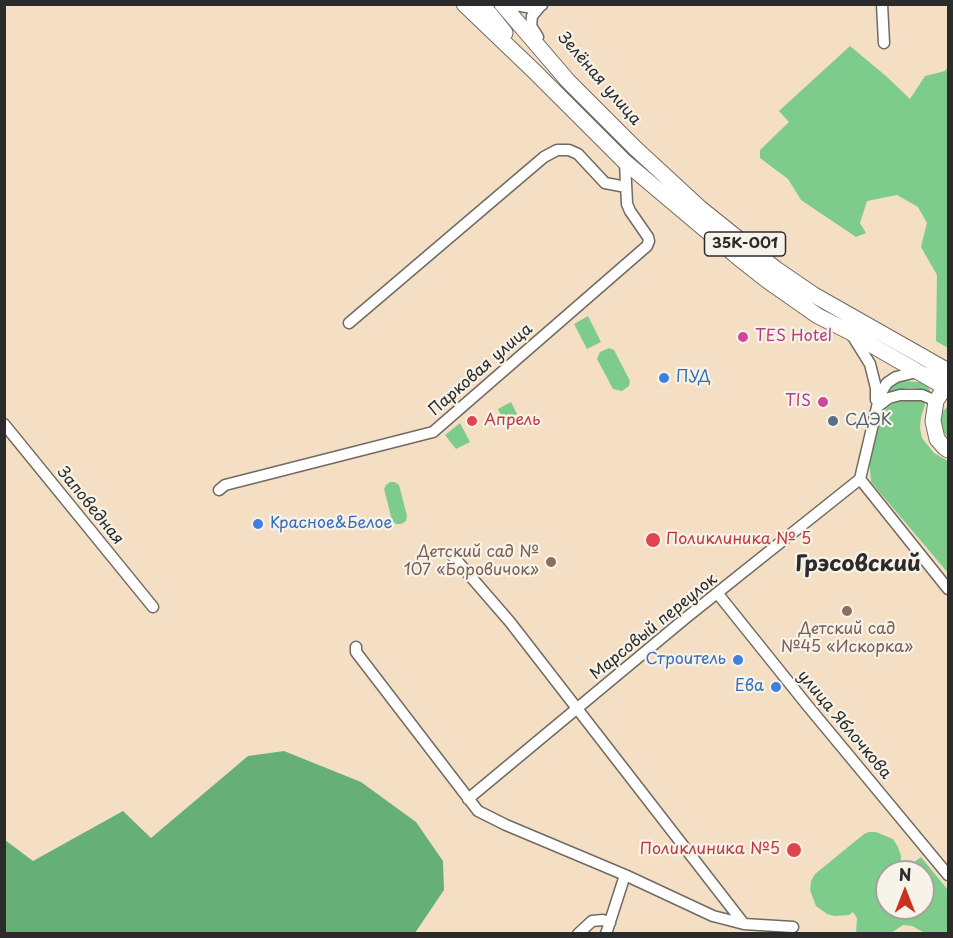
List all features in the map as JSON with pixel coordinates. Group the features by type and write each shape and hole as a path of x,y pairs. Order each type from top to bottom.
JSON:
{"main road":[{"path":"464,4 534,70"},
{"name":"35К-001","path":"482,4 534,70 625,162 768,281 818,316 850,332 917,372 948,384"},
{"name":"Зелёная улица","path":"502,4 568,81 635,147"},
{"name":"35К-001","path":"635,147 700,208 776,269 814,295 948,370"},
{"path":"948,384 936,401 933,421 937,439 948,450"}],"street":[{"path":"508,4 533,8 541,6"},
{"path":"882,4 884,44"},
{"name":"Зелёная улица","path":"541,6 532,16 531,27 536,35 635,147"},
{"path":"349,323 544,157 557,150 569,150 578,154 606,183 626,187"},
{"name":"Парковая улица","path":"219,490 225,485 433,432 647,246 648,237 627,204 625,162"},
{"path":"850,332 870,364 876,387 877,407"},
{"path":"917,372 896,377 887,383 882,391 860,479 948,589"},
{"path":"877,407 889,398 900,394 922,395 936,401"},
{"name":"Заповедная","path":"4,424 153,607"},
{"name":"Марсовый переулок","path":"468,799 687,617 860,479"},
{"path":"452,555 510,622 744,924"},
{"name":"улица Яблочкова","path":"718,594 948,875"},
{"path":"356,647 363,661 478,811 713,916 744,924 793,927"},
{"path":"608,928 625,875"},
{"path":"578,933 592,921 603,920 608,928"}],"green space":[{"path":"850,46 910,99 925,76 945,71 948,66 948,348 936,341 937,275 921,247 927,223 918,207 897,195 867,201 860,223 866,233 856,237 801,200 788,179 760,158 760,150 789,122 779,111"},
{"path":"588,316 601,342 587,349 574,324"},
{"path":"609,348 614,350 630,381 629,386 622,391 613,389 597,359 600,352"},
{"path":"903,381 924,384 930,392 908,388 896,390 887,395 887,389"},
{"path":"906,399 923,401 925,405 920,428 922,438 934,453 948,461 948,573 871,482 869,459 879,416 888,407"},
{"path":"511,402 517,414 504,421 498,409"},
{"path":"948,406 948,437 941,425 941,417 942,412"},
{"path":"460,423 470,442 456,449 445,435"},
{"path":"390,482 399,485 407,516 406,521 401,524 396,524 392,520 384,489"},
{"path":"284,751 361,782 416,822 443,861 444,890 415,933 5,933 5,840 33,861 123,811 151,838 248,756"},
{"path":"876,832 893,839 901,856 901,860 875,860 875,920 935,920 935,874 948,890 948,933 925,933 912,926 903,925 891,933 856,933 857,918 853,912 849,915 834,916 816,906 810,890 815,874 864,834"}],"place":[{"name":"TES Hotel","path":"743,337"},
{"name":"ПУД","path":"664,378"},
{"name":"TIS","path":"823,402"},
{"name":"Апрель","path":"472,421"},
{"name":"СДЭК","path":"833,421"},
{"name":"Красное&Белое","path":"258,524"},
{"name":"Поликлиника № 5","path":"653,540"},
{"name":"Детский сад № 107 «Боровичок»","path":"551,562"},
{"name":"Детский сад №45 «Искорка»","path":"847,611"},
{"name":"Строитель","path":"738,660"},
{"name":"Ева","path":"776,687"},
{"name":"Поликлиника №5","path":"794,850"}],"district":[{"name":"Грэсовский","path":"858,565"}]}
